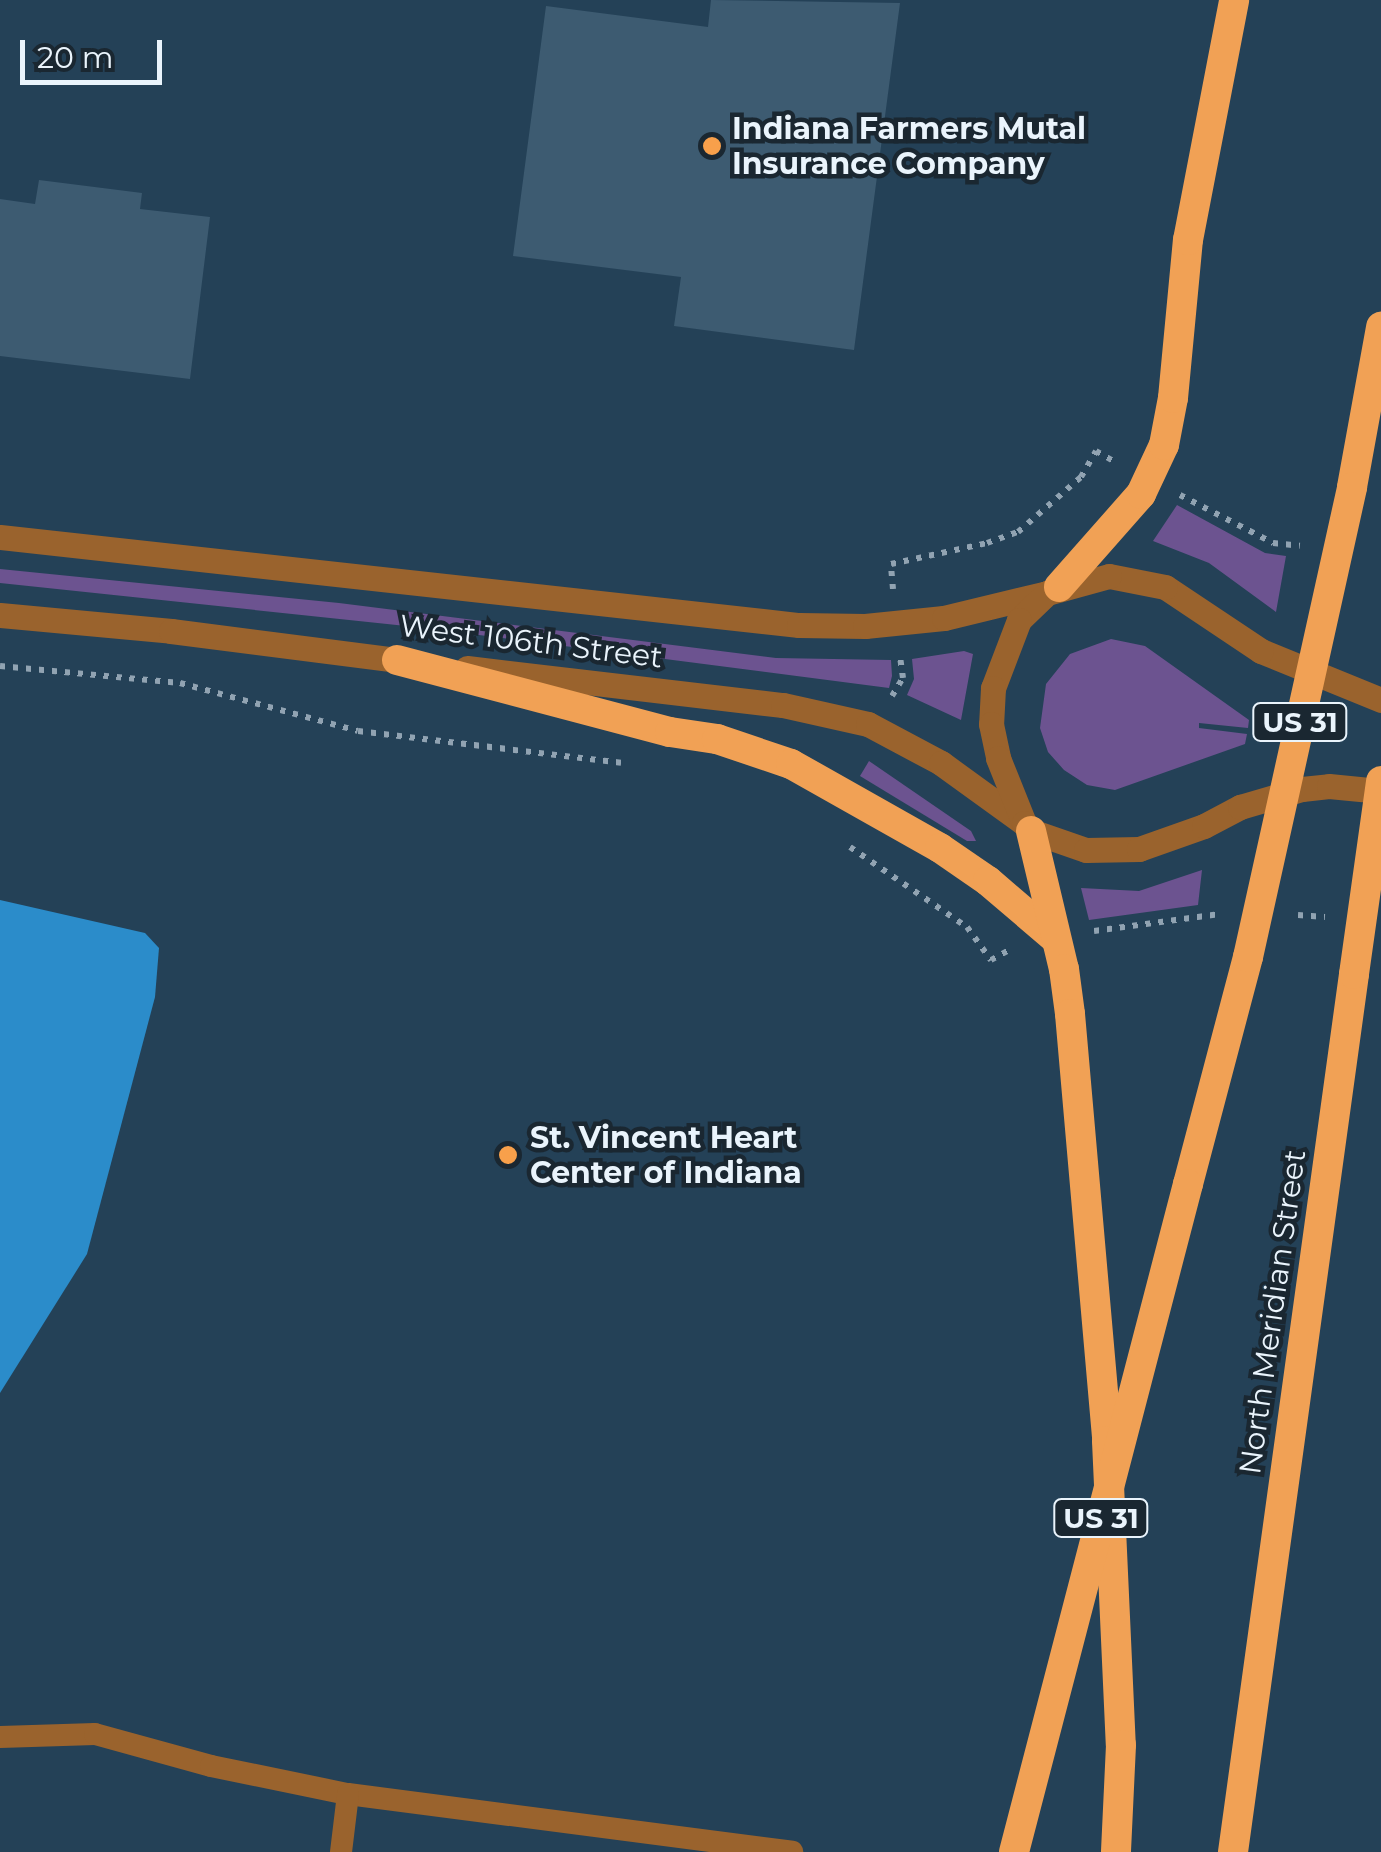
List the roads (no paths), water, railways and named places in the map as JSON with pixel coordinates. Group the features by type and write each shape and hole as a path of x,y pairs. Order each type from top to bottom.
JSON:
{"highway":[{"path":"1053,590 1142,494 1164,445 1173,398 1188,240 1234,0"},
{"name":"US 31","path":"1014,1852 1248,957 1352,487 1381,327"},
{"path":"397,660 670,732 718,739 791,764 940,848 1004,893 1056,940"},
{"name":"North Meridian Street","path":"1233,1852 1381,781"},
{"path":"1028,827 1064,969 1075,1067 1107,1441 1121,1745 1116,1852"}],"street":[{"name":"West 106th Street","path":"0,537 381,575 722,618 826,626 944,618 1108,576 1165,586 1262,651 1343,688 1381,700"},
{"path":"1028,827 993,742 993,688 1020,620 1053,590"},
{"name":"West 106th Street","path":"0,615 171,630 783,705 852,720 900,737 1028,827 1086,850 1138,849 1273,796 1329,786 1381,791"}],"lane":[{"path":"0,1737 95,1734 211,1766 348,1794 792,1852"},
{"path":"340,1852 348,1794"}],"water":[{"path":"0,900 145,933 159,948 155,997 87,1254 0,1393"}],"place":[{"name":"Indiana Farmers Mutal Insurance Company","path":"712,146"},
{"name":"St. Vincent Heart Center of Indiana","path":"508,1155"}]}
